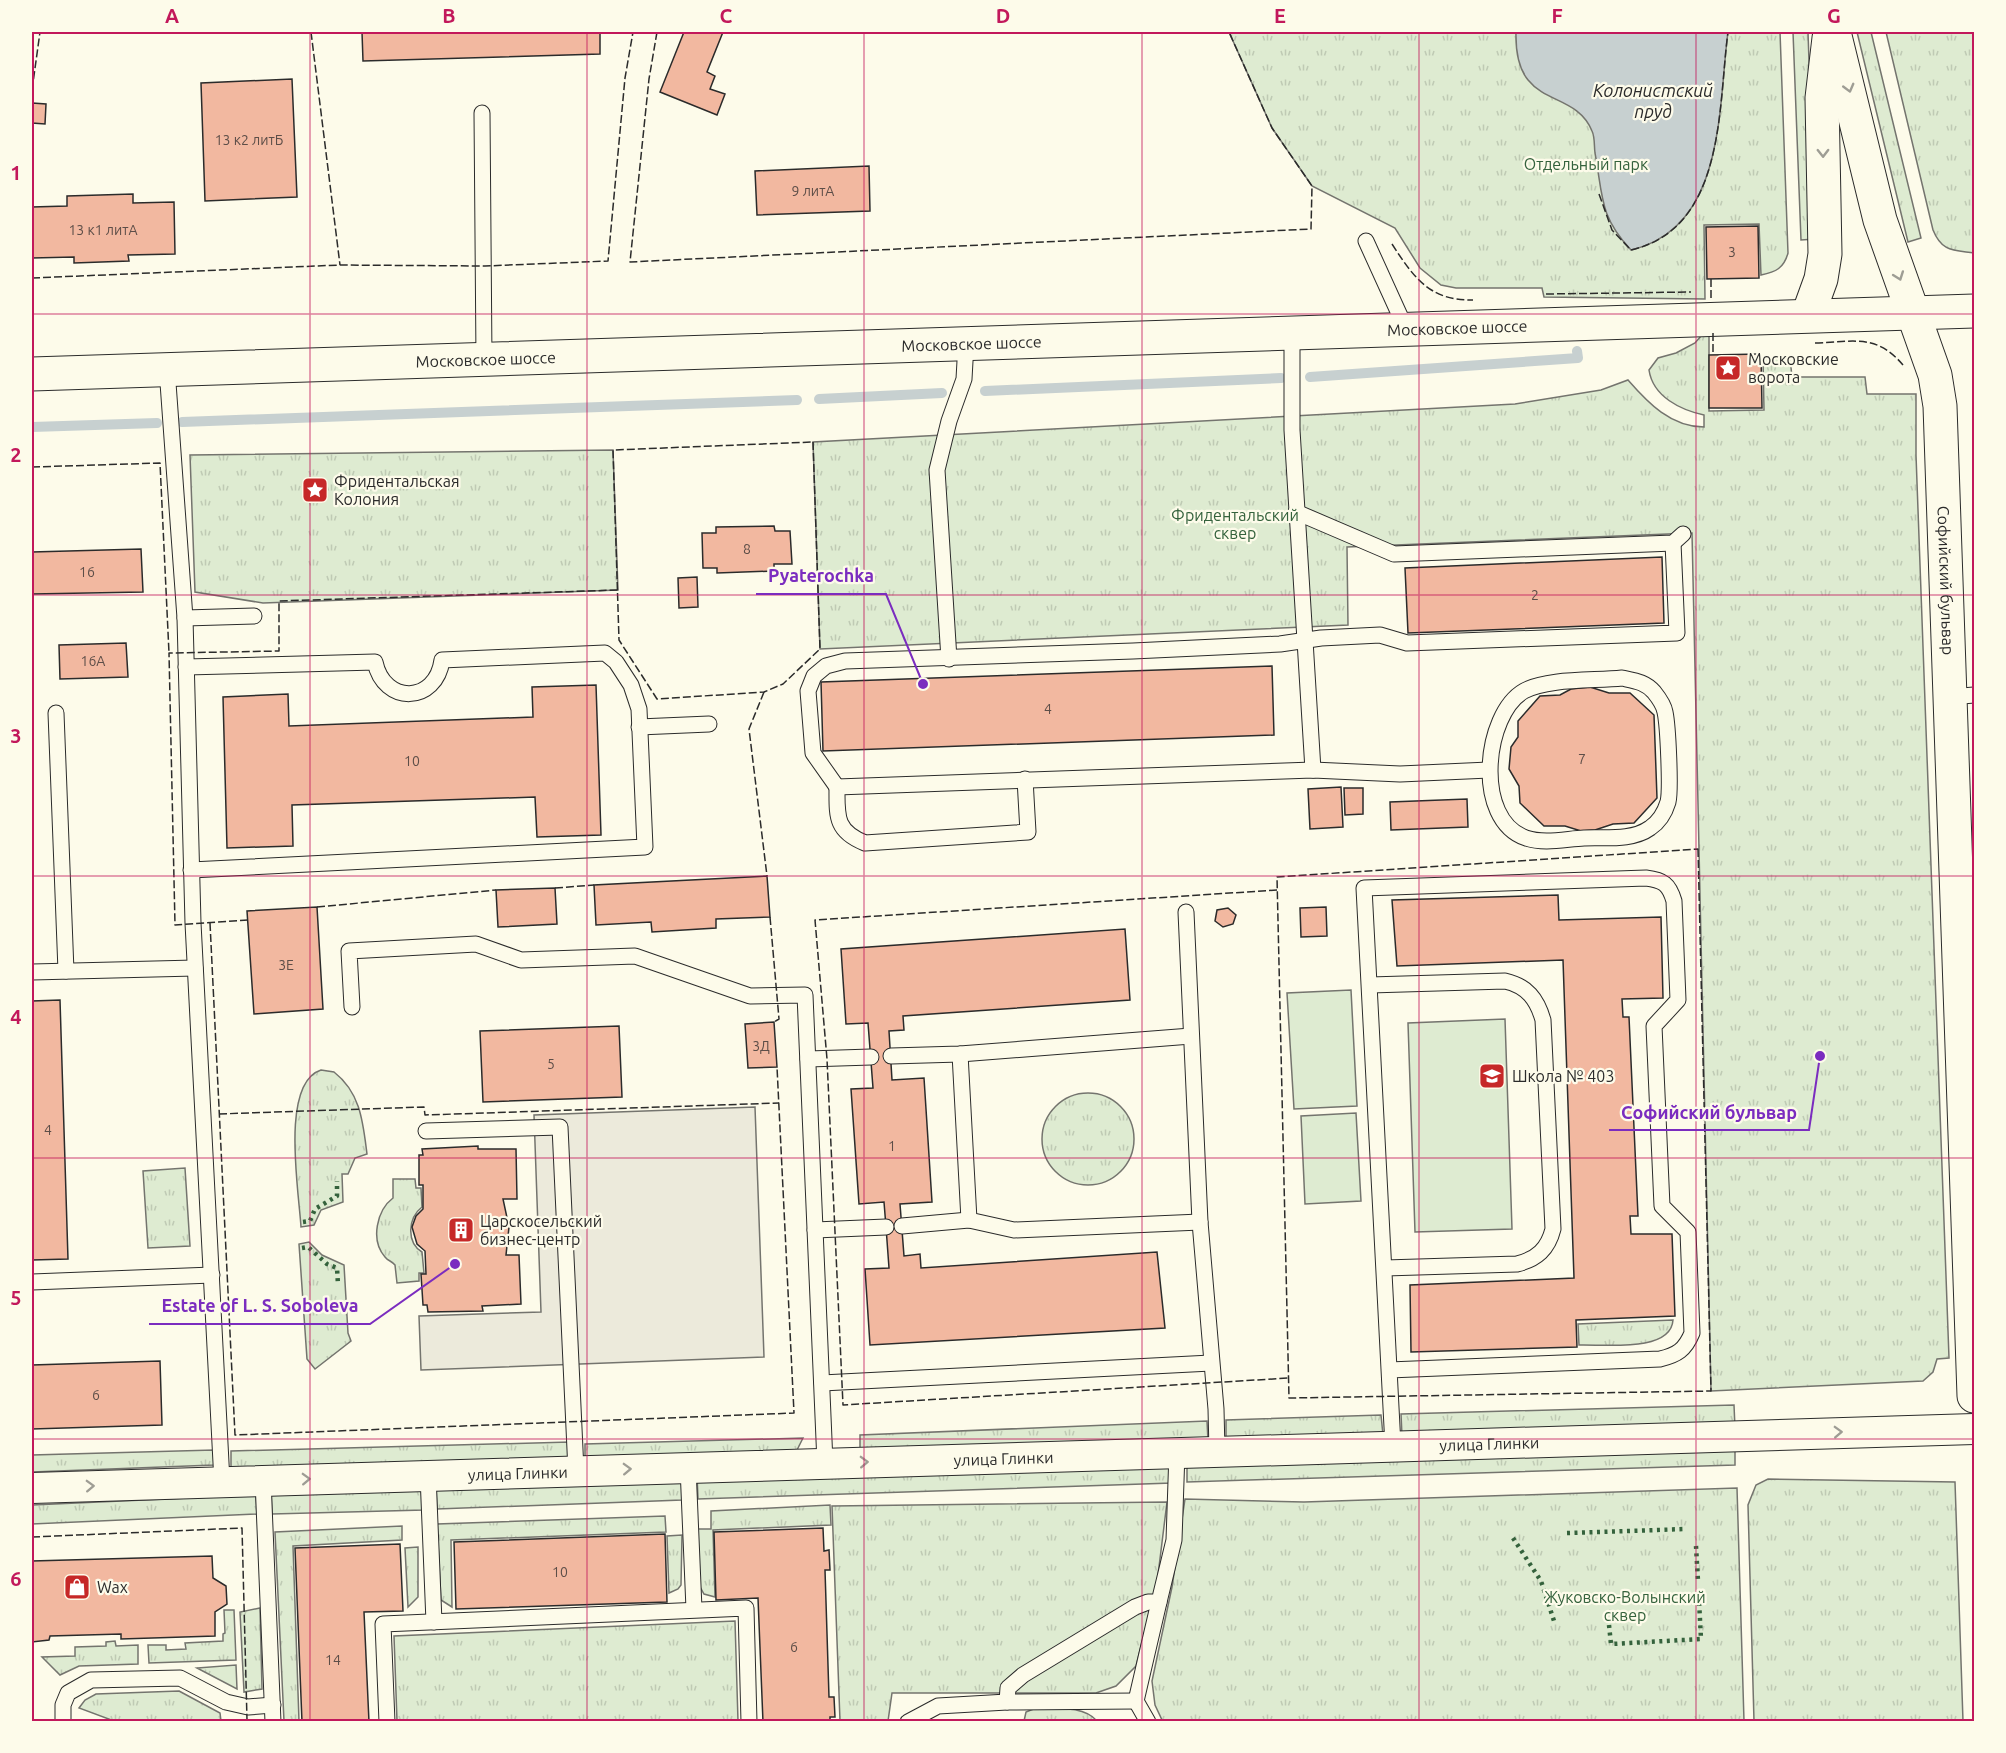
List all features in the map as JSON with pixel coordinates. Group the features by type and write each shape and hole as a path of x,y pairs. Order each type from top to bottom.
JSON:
{"main road":[{"name":"Софийский бульвар","path":"1832,32 1880,220 1935,375 1940,406 1962,696 1974,1396"},
{"name":"Софийский бульвар","path":"1808,315 1821,279 1825,254 1822,98 1832,32"},
{"name":"Московское шоссе","path":"32,374 1974,310"}],"street":[{"name":"улица Глинки","path":"32,1488 1974,1429"}],"lane":[{"path":"482,113 484,359"},
{"path":"1366,241 1406,328"},
{"path":"1292,332 1292,430 1313,770"},
{"path":"949,659 937,470 949,421 964,379 966,343"},
{"path":"167,369 185,618 195,968 222,1482"},
{"path":"1025,779 1028,832 865,843 850,837 841,826 837,812 837,787 813,753 808,691 814,676 826,666 846,661 949,659 1269,645 1304,640 1380,635 1407,643 1677,633 1678,538 1394,554 1296,512"},
{"path":"185,618 254,616"},
{"path":"186,667 375,662 382,681 390,688 409,694 419,692 436,680 442,660 605,653 616,662 631,685 639,709 645,847 191,870"},
{"path":"1622,678 1643,682 1656,693 1665,711 1668,800 1663,814 1651,828 1634,836 1535,841 1516,834 1502,821 1493,805 1489,770 1501,717 1510,702 1539,685 1622,678"},
{"path":"56,713 66,971"},
{"path":"639,727 709,724"},
{"path":"837,787 1313,770 1400,774 1489,770"},
{"path":"1389,1370 1660,1359 1677,1355 1688,1344 1692,1333 1688,1232 1662,1206 1654,1026 1678,1000 1674,901 1670,888 1660,880 1646,878 1364,888 1385,1268 1389,1370 1393,1446"},
{"path":"1186,912 1200,1222 1216,1409 1217,1451"},
{"path":"352,1007 349,951 476,944 521,960 635,956 750,996 805,995 825,1463"},
{"path":"32,972 195,968"},
{"path":"1370,986 1505,981 1525,987 1537,1002 1543,1020 1553,1229 1546,1246 1534,1258 1517,1264 1385,1268"},
{"path":"891,1056 960,1054 1191,1036"},
{"path":"960,1054 969,1220"},
{"path":"808,1059 871,1057"},
{"path":"426,1131 560,1127 576,1471"},
{"path":"902,1226 969,1220 1014,1230 1200,1222"},
{"path":"815,1230 886,1227"},
{"path":"32,1282 212,1275"},
{"path":"822,1383 1211,1363"},
{"path":"1148,1722 1136,1701 1174,1540 1177,1452"},
{"path":"688,1467 694,1609"},
{"path":"428,1475 434,1622"},
{"path":"263,1480 273,1722"},
{"path":"1007,1702 1008,1688 1023,1675 1135,1607 1148,1602 1159,1602"},
{"path":"387,1722 383,1624 746,1608 750,1722"},
{"path":"63,1722 63,1705 68,1693 92,1680 180,1678 226,1702 248,1707 273,1705"},
{"path":"908,1722 938,1706 1007,1702 1136,1701"}],"green space":[{"name":"Отдельный парк","path":"1229,32 1780,32 1788,253 1786,258 1779,268 1761,275 1759,224 1704,225 1705,299 1544,297 1542,288 1456,288 1441,285 1420,268 1395,228 1312,186 1272,128"},
{"path":"1793,32 1808,32 1815,239 1801,240"},
{"path":"1857,32 1871,32 1921,238 1908,242"},
{"path":"1886,32 1974,32 1974,253 1949,249 1940,242 1933,230"},
{"name":"Фридентальский сквер","path":"1709,334 1709,411 1764,410 1763,358 1790,358 1792,377 1865,377 1867,394 1916,394 1916,455 1949,1358 1937,1359 1933,1372 1923,1381 1711,1391 1692,533 1347,547 1348,625 820,649 813,442 1515,404 1601,390 1628,380 1661,412 1681,423 1704,427 1704,415 1686,410 1669,401 1656,388 1649,370 1658,358 1676,353 1695,343 1701,336"},
{"path":"613,450 618,590 263,603 195,592 190,455"},
{"path":"1351,990 1357,1106 1294,1109 1287,993"},
{"path":"1505,1019 1512,1229 1415,1232 1408,1023"},
{"path":"321,1070 334,1072 350,1089 359,1109 367,1154 355,1158 348,1174 342,1174 343,1202 321,1210 314,1225 301,1227 296,1165 296,1116 300,1095 308,1079"},
{"path":"1088,1093 1106,1096 1121,1106 1131,1121 1134,1139 1131,1157 1121,1172 1106,1182 1088,1185 1070,1182 1055,1172 1045,1157 1042,1139 1045,1121 1055,1106 1070,1096"},
{"path":"1356,1113 1361,1201 1305,1204 1301,1116"},
{"path":"185,1168 190,1246 148,1248 143,1171"},
{"path":"393,1179 415,1179 416,1188 421,1188 422,1207 414,1217 411,1230 413,1242 422,1252 424,1273 419,1273 419,1281 397,1283 395,1265 380,1250 377,1226 387,1203 393,1198"},
{"path":"309,1242 322,1255 344,1265 348,1333 351,1341 315,1369 307,1359 299,1244"},
{"path":"1673,1320 1669,1331 1661,1338 1649,1342 1579,1345 1578,1324"},
{"path":"1734,1405 1735,1428 1402,1436 1401,1414"},
{"path":"1381,1415 1383,1435 1226,1441 1226,1420"},
{"path":"1207,1421 1208,1441 860,1455 860,1435"},
{"path":"803,1438 796,1452 585,1462 585,1444"},
{"path":"570,1442 570,1464 231,1473 231,1451"},
{"path":"1735,1445 1735,1465 1187,1482 1187,1461"},
{"path":"214,1450 214,1465 32,1472 32,1455"},
{"path":"1171,1460 1172,1483 698,1499 697,1475"},
{"path":"682,1476 682,1500 437,1509 436,1485"},
{"path":"1768,1479 1955,1482 1963,1721 1754,1721 1748,1505 1756,1485"},
{"path":"423,1484 424,1510 272,1514 271,1488"},
{"name":"Жуковско-Волынский сквер","path":"1737,1488 1744,1721 1163,1722 1155,1705 1152,1681 1172,1587 1185,1499 1304,1502"},
{"path":"256,1495 257,1514 32,1524 32,1505"},
{"path":"1167,1502 1157,1583 1136,1666 1116,1686 1096,1693 892,1693 888,1721 840,1721 832,1506"},
{"path":"830,1505 831,1525 713,1530 715,1597 704,1594 699,1585 698,1529 711,1529 711,1511"},
{"path":"665,1516 666,1532 451,1540 452,1607 441,1600 437,1524"},
{"path":"402,1526 402,1540 293,1546 299,1721 284,1721 275,1532"},
{"path":"682,1535 681,1585 669,1593 667,1536"},
{"path":"418,1547 418,1597 408,1607 405,1548"},
{"path":"260,1608 262,1689 244,1692 240,1612"},
{"path":"224,1610 234,1610 236,1660 149,1663 148,1645 166,1645 166,1650 186,1649 185,1643 223,1641"},
{"path":"735,1621 738,1721 397,1721 394,1636"},
{"path":"115,1641 116,1646 138,1645 138,1664 79,1666 60,1675 42,1657 75,1656 75,1647 106,1646 106,1642"},
{"path":"236,1665 237,1689 197,1668"},
{"path":"179,1691 220,1713 221,1721 114,1721 79,1708 85,1700 96,1694"},
{"path":"1036,1708 1077,1710 1097,1721 1024,1721 1026,1712"}],"shaded area":[{"path":"755,1107 764,1357 421,1370 419,1316 541,1312 534,1115"}],"water":[{"name":"Колонистский пруд","path":"1516,32 1728,32 1718,128 1711,160 1701,191 1685,217 1662,237 1631,250 1613,227 1601,194 1592,131 1583,117 1572,108 1534,87 1524,75 1518,57"}],"building":[{"path":"362,32 600,32 600,54 363,61"},
{"path":"684,32 723,32 707,72 715,76 710,89 725,94 717,115 660,92"},
{"path":"292,79 297,197 205,201 201,83"},
{"path":"32,103 46,104 45,124 32,123"},
{"path":"869,166 870,211 757,215 755,171"},
{"path":"133,194 133,203 174,202 175,254 128,255 129,261 74,263 74,257 32,258 32,207 67,206 67,196"},
{"path":"1758,226 1759,278 1707,279 1706,227"},
{"path":"1761,354 1762,408 1709,408 1709,355"},
{"path":"774,526 775,531 790,531 792,564 774,564 774,571 717,573 717,568 703,568 702,533 716,533 716,527"},
{"path":"141,549 143,592 32,594 32,552"},
{"path":"1662,557 1664,623 1408,633 1405,568"},
{"path":"697,577 698,607 679,608 678,578"},
{"path":"126,643 128,677 60,679 59,645"},
{"path":"1272,666 1274,735 823,751 821,682"},
{"path":"596,685 601,835 537,837 535,797 292,805 293,846 227,848 223,697 288,694 289,726 533,717 532,687"},
{"path":"1590,687 1609,693 1630,693 1654,715 1657,798 1634,823 1613,824 1595,830 1581,831 1565,826 1544,826 1520,803 1519,786 1509,769 1511,747 1518,737 1518,721 1540,696 1560,695 1571,689"},
{"path":"1341,787 1343,827 1310,829 1308,789"},
{"path":"1344,788 1363,788 1363,814 1345,815"},
{"path":"1467,799 1468,827 1391,830 1390,802"},
{"path":"767,876 770,917 716,919 716,928 652,932 651,922 596,925 594,885"},
{"path":"555,888 557,924 498,927 496,890"},
{"path":"1558,895 1559,920 1661,917 1663,998 1622,999 1623,1017 1629,1017 1638,1216 1630,1216 1631,1234 1672,1234 1675,1316 1576,1320 1577,1347 1411,1352 1410,1285 1574,1278 1563,960 1397,966 1392,900"},
{"path":"317,907 323,1009 254,1014 247,911"},
{"path":"1326,907 1327,936 1301,937 1300,908"},
{"path":"1228,908 1236,915 1233,924 1223,927 1215,921 1217,910"},
{"path":"1125,929 1130,1000 903,1016 904,1030 889,1031 892,1080 924,1078 932,1202 900,1204 904,1256 920,1254 921,1268 1157,1252 1165,1328 870,1345 865,1269 889,1268 886,1227 884,1202 859,1204 851,1089 873,1088 868,1023 846,1024 841,949"},
{"path":"60,1000 68,1259 32,1260 32,1001"},
{"path":"774,1022 777,1067 748,1068 745,1024"},
{"path":"619,1026 622,1097 483,1102 480,1031"},
{"name":"Царскосельский бизнес-центр","path":"478,1146 478,1149 516,1149 517,1199 503,1199 509,1227 506,1255 519,1255 521,1304 482,1306 483,1311 428,1312 427,1305 423,1305 421,1274 426,1274 425,1251 417,1244 412,1227 416,1216 423,1209 423,1185 419,1185 419,1155 423,1155 422,1149"},
{"path":"160,1361 162,1425 32,1429 32,1365"},
{"path":"823,1528 824,1551 829,1550 830,1570 825,1570 829,1697 834,1697 835,1717 830,1717 830,1722 763,1722 758,1598 716,1600 714,1532"},
{"path":"665,1534 667,1602 456,1609 454,1542"},
{"path":"400,1544 403,1611 364,1612 369,1722 302,1722 295,1548"},
{"path":"212,1556 213,1578 226,1586 227,1604 215,1612 215,1636 121,1639 121,1634 50,1636 49,1640 32,1642 32,1561"}],"waterway":[{"path":"1310,377 1578,358 1577,351"},
{"path":"985,391 1281,378"},
{"path":"819,399 942,393"},
{"path":"182,422 797,400"},
{"path":"32,427 157,423"}],"hedge":[{"path":"303,1222 310,1221 315,1209 337,1196 337,1181"},
{"path":"302,1248 308,1247 327,1264 337,1268 338,1285"},
{"path":"1567,1533 1686,1529"},
{"path":"1513,1538 1541,1581 1554,1621"},
{"path":"1696,1546 1698,1581"},
{"path":"1609,1625 1611,1644 1701,1639 1699,1600"}],"fence":[{"path":"32,90 40,32"},
{"path":"311,32 340,265"},
{"path":"32,278 340,265 485,266 608,261 625,78 633,32"},
{"path":"657,32 649,79 630,262 1311,229 1312,186 1272,128 1229,32"},
{"path":"1599,194 1612,230 1631,250 1662,237 1685,217 1701,191 1711,160 1718,128 1728,32"},
{"path":"1392,244 1416,277 1434,292 1458,299 1473,300"},
{"path":"1711,279 1711,301"},
{"path":"1546,294 1691,292"},
{"path":"1713,333 1713,355"},
{"path":"1815,343 1852,341 1873,344 1883,348 1903,365"},
{"path":"813,442 820,649 783,684 764,692 657,699 619,640 613,450 813,442"},
{"path":"32,467 160,463 169,653"},
{"path":"248,920 175,925 169,653 279,651 279,601 618,590"},
{"path":"764,692 749,729 767,876"},
{"path":"1698,849 1711,1391 1289,1398 1277,877 1698,849"},
{"path":"555,888 594,885"},
{"path":"317,907 496,890"},
{"path":"1277,890 815,920 827,1059 843,1405 1289,1378"},
{"path":"770,917 779,1019 774,1022"},
{"path":"210,923 235,1435 794,1413 777,1067"},
{"path":"219,1114 424,1107 425,1115 779,1103"},
{"path":"32,1537 242,1528 247,1720 255,1722"}],"place":[{"name":"Московские ворота","path":"1728,368"},
{"name":"Фридентальская Колония","path":"315,490"},
{"name":"Pyaterochka","path":"923,684"},
{"name":"Софийский бульвар","path":"1820,1056"},
{"name":"Школа № 403","path":"1492,1076"},
{"name":"Царскосельский бизнес-центр","path":"461,1230"},
{"name":"Estate of L. S. Soboleva","path":"455,1264"},
{"name":"Wax","path":"77,1587"}]}
